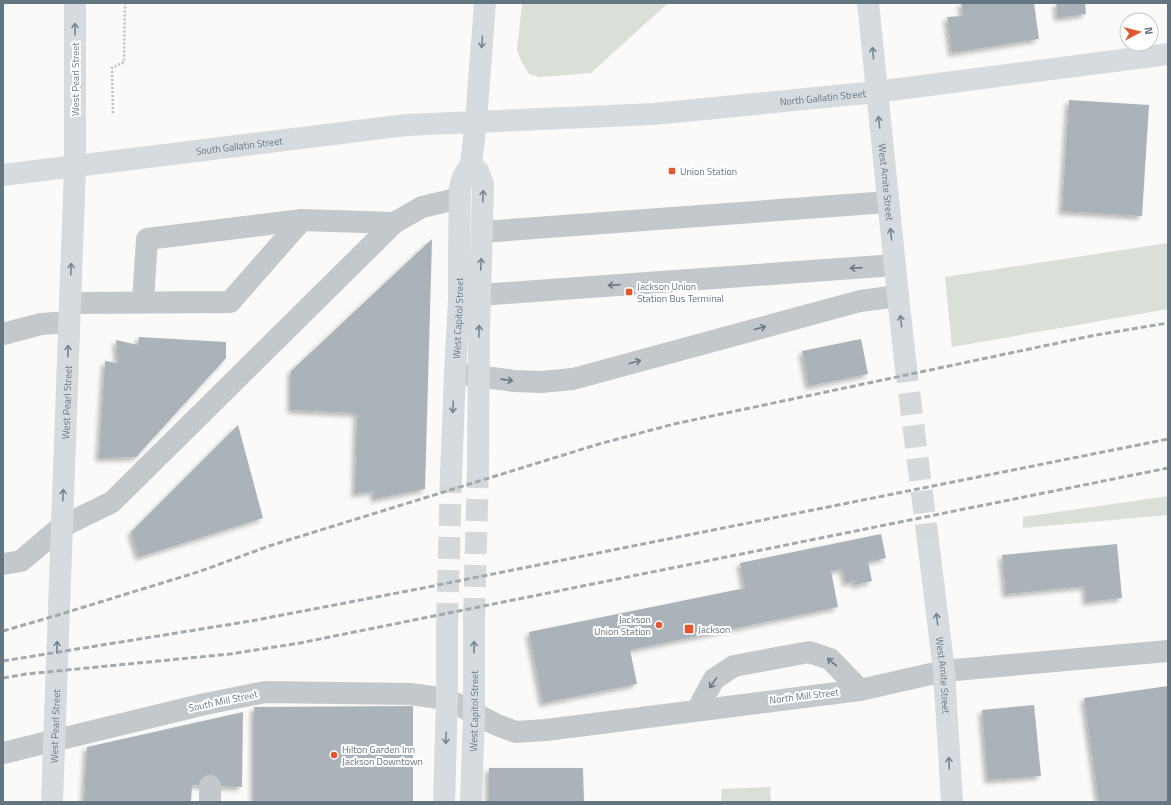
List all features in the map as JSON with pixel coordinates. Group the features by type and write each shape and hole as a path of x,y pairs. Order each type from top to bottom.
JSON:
{"main road":[{"name":"West Pearl Street","path":"52,802 75,166 75,3"},
{"name":"West Capitol Street","path":"451,476 459,298 460,188 463,177 471,164 476,121 485,3"},
{"name":"West Amite Street","path":"868,3 876,92 905,360"},
{"name":"North Gallatin Street","path":"476,121 654,114 876,92 1168,54"},
{"name":"South Gallatin Street","path":"3,175 406,125 476,121"},
{"path":"471,164 478,171 483,184 478,468"},
{"name":"West Amite Street","path":"929,549 944,671 952,802"},
{"name":"West Capitol Street","path":"471,802 474,714 474,620"},
{"path":"444,802 447,699 447,625"}],"street":[{"path":"3,564 22,561 61,528 112,502 394,223 422,207 460,198"},
{"path":"482,232 888,202"},
{"path":"143,302 147,239 302,220 394,223"},
{"path":"3,334 41,324 69,312 143,302 230,302 302,220"},
{"path":"480,295 894,265"},
{"path":"455,373 514,381 541,382 573,379 860,301 898,296"},
{"name":"North Mill Street","path":"447,699 497,725 516,732 546,730 860,690 944,671 1168,651"},
{"path":"697,710 714,679 734,666 809,652 830,659 860,690"},
{"name":"South Mill Street","path":"3,753 54,740 206,712 265,692 410,694 447,699"}],"path":[{"path":"113,113 112,68 124,62 125,3"}],"shaded area":[{"path":"522,3 668,3 591,73 540,77 529,74 521,61 517,50"},
{"path":"1168,243 1168,309 952,347 945,277"},
{"path":"1168,496 1168,515 1023,528 1023,517"},
{"path":"770,787 771,802 721,802 722,789"}],"building":[{"path":"961,3 1034,3 1039,39 952,53 947,17 963,16"},
{"path":"1056,3 1085,3 1086,14 1058,18"},
{"path":"1069,100 1149,105 1142,216 1062,211"},
{"path":"432,239 425,489 374,499 374,491 355,494 357,413 291,410 291,371"},
{"path":"139,337 226,342 226,358 136,457 99,458 105,361 118,363 116,340 138,345"},
{"path":"861,339 868,374 809,386 802,351"},
{"path":"238,425 263,518 139,557 131,532"},
{"name":"Jackson Union Station","path":"881,534 886,558 868,562 872,581 855,585 855,581 846,583 843,569 831,571 838,607 630,650 637,684 543,703 529,632 745,588 740,563"},
{"path":"1117,544 1122,598 1086,602 1085,586 1006,594 1002,555"},
{"path":"1168,686 1168,802 1099,802 1084,698"},
{"path":"1034,705 1041,776 988,780 982,710"},
{"name":"Hilton Garden Inn Jackson Downtown","path":"413,706 413,802 254,802 254,707"},
{"path":"243,712 242,787 192,785 191,802 84,802 87,747"},
{"path":"489,768 583,768 584,802 489,802"}],"tunnel":[{"path":"905,360 929,549"},
{"path":"474,620 478,468"},
{"path":"447,625 451,476"}],"railway":[{"path":"3,631 201,571 269,546 599,444 674,424 1091,336 1168,323"},
{"path":"3,661 251,621 1168,439"},
{"path":"3,678 26,674 230,654 300,643 1168,468"}],"place":[{"name":"Union Station","path":"672,171"},
{"name":"Jackson Union Station Bus Terminal","path":"629,292"},
{"name":"Jackson Union Station","path":"659,625"},
{"name":"Jackson","path":"689,629"},
{"name":"Hilton Garden Inn Jackson Downtown","path":"334,755"}]}
